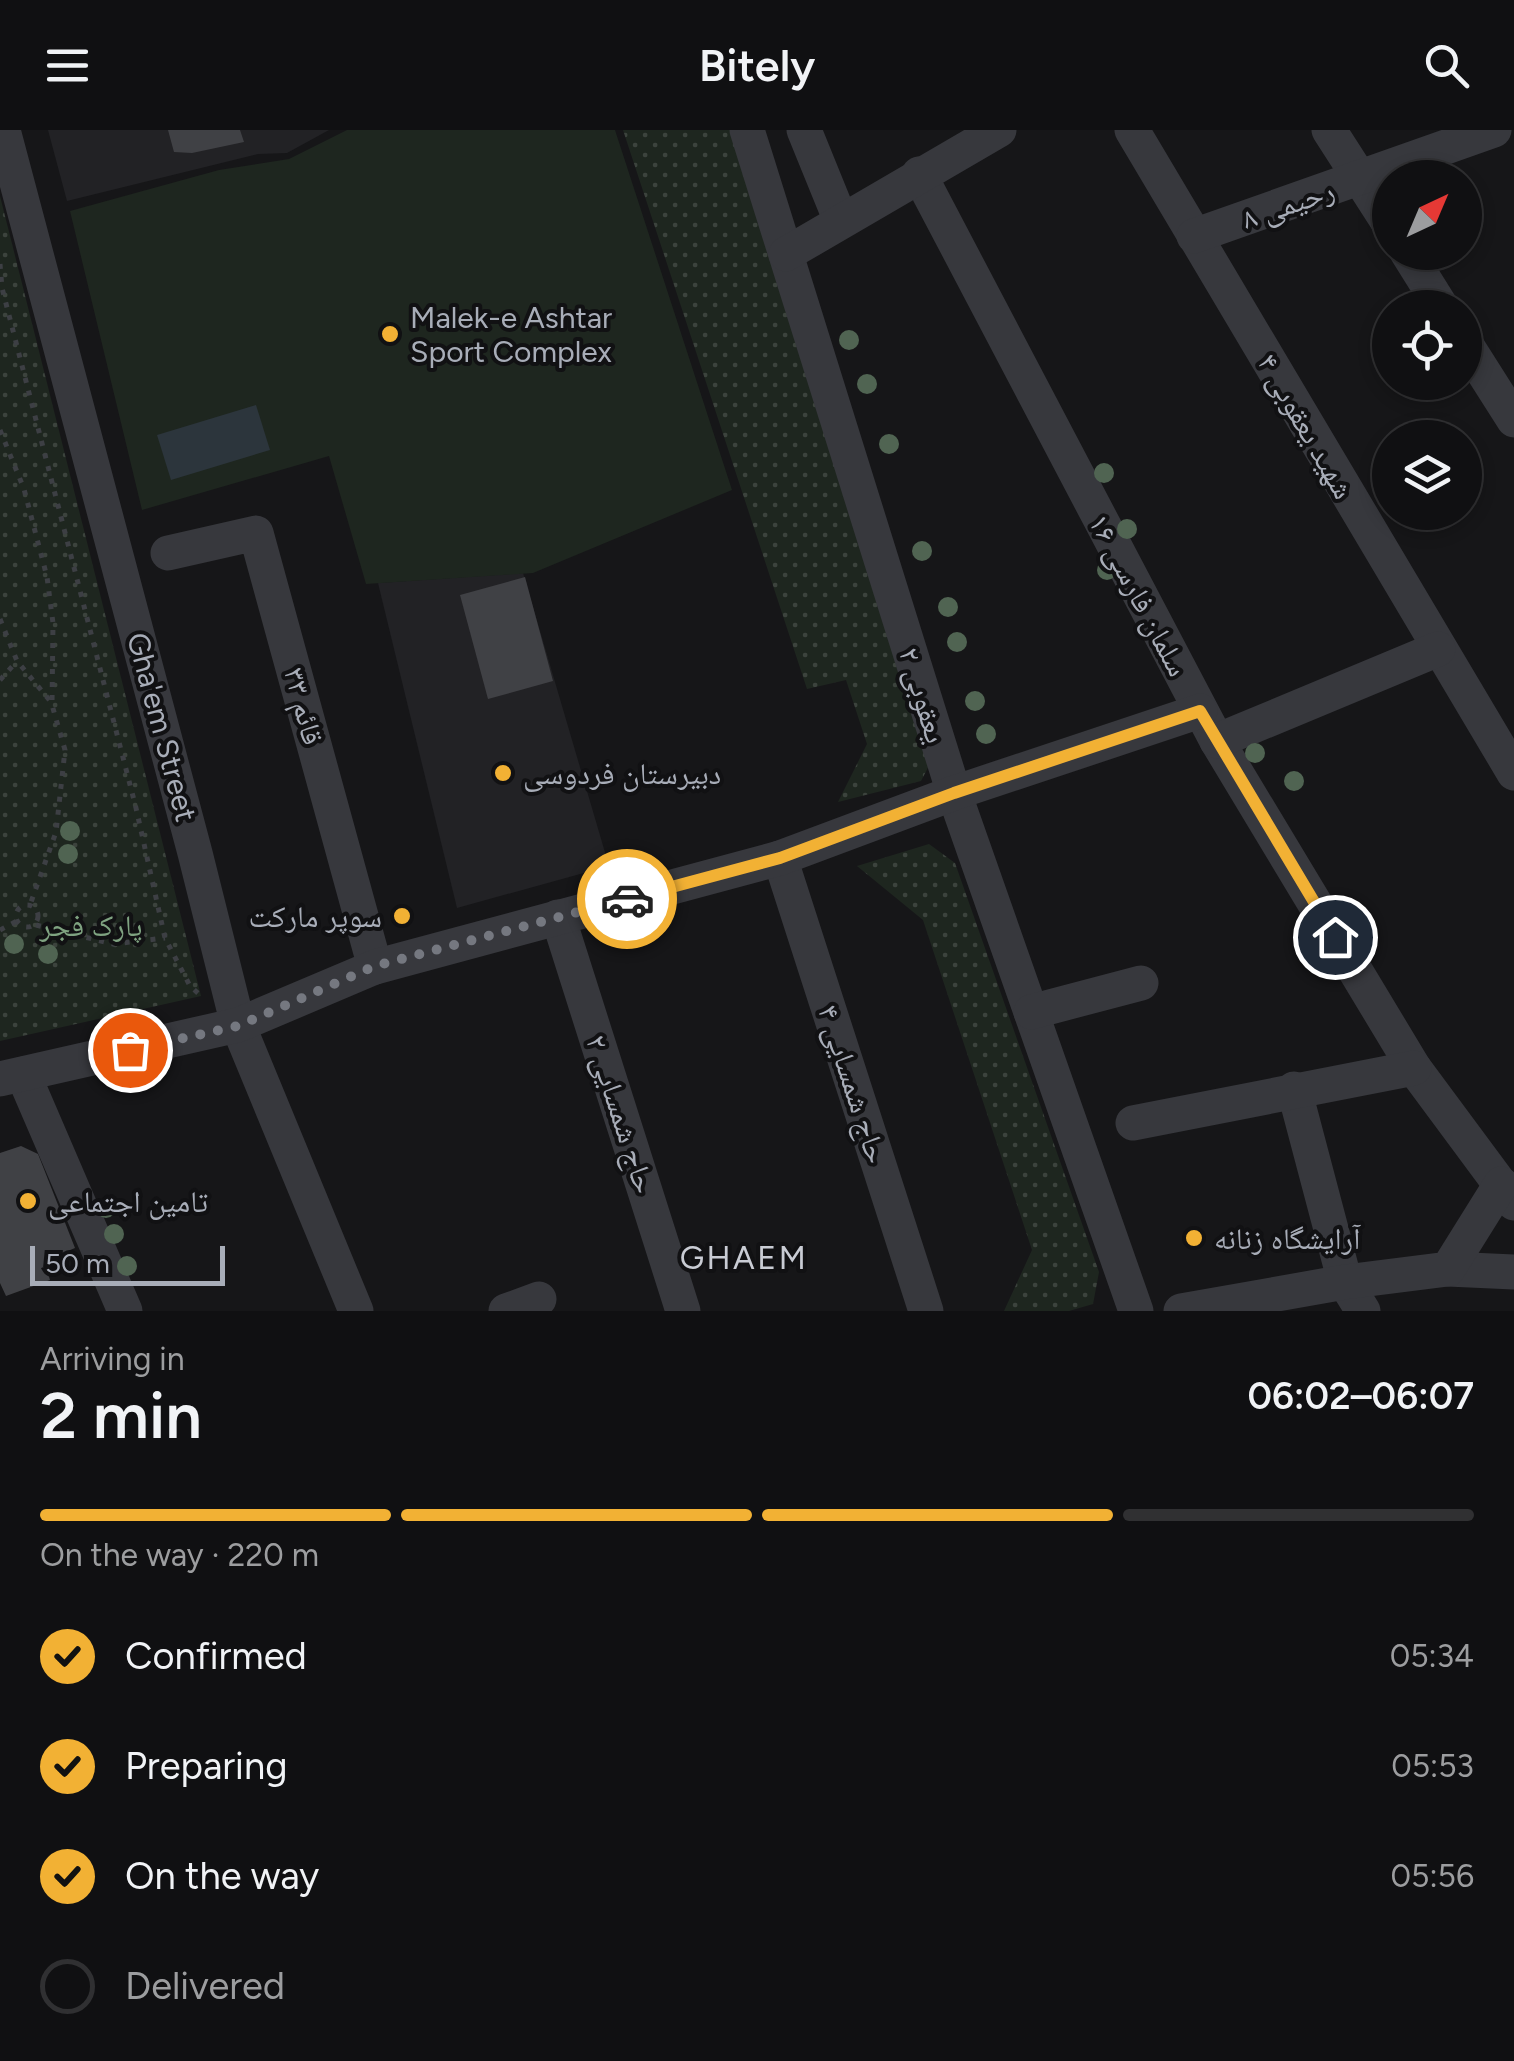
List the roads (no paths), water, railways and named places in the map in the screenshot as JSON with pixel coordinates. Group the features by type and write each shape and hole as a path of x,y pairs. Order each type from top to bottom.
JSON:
{"street":[{"name":"Gha'em Street","path":"3,130 238,1026 356,1311"},
{"name":"یعقوبی ۲","path":"746,130 954,793 1136,1311"},
{"path":"804,130 841,221"},
{"path":"786,254 999,130"},
{"name":"شهید یعقوبی ۴","path":"1132,130 1514,773"},
{"path":"1329,130 1372,196"},
{"name":"رحیمی ۸","path":"1194,236 1494,130"},
{"name":"سلمان فارسی ۱۶","path":"919,174 1208,726 1414,1068 1508,1194"},
{"path":"1482,370 1514,420"},
{"name":"قائم ۳۳","path":"168,553 256,532 375,966"},
{"path":"125,1311 12,1077 238,1026 375,966 780,858 954,793 1208,726 1438,650"},
{"name":"حاج شمسایی ۴","path":"780,858 926,1311"},
{"name":"حاج شمسایی ۲","path":"558,917 684,1311"},
{"path":"1031,1012 1141,983"},
{"path":"1134,1124 1414,1068"},
{"path":"1294,1089 1354,1296"},
{"path":"1448,1269 1508,1194"},
{"path":"1182,1311 1354,1296 1448,1269 1514,1272"},
{"path":"506,1311 540,1299"}],"place":[{"name":"Malek-e Ashtar Sport Complex","path":"390,334"},
{"name":"دبیرستان فردوسی","path":"503,773"},
{"name":"سوپر مارکت","path":"402,916"},
{"name":"تامین اجتماعی","path":"28,1201"},
{"name":"آرایشگاه زنانه","path":"1194,1238"}],"district":[{"name":"GHAEM","path":"744,1258"}],"park label":[{"name":"پارک فجر","path":"91,925"}]}
